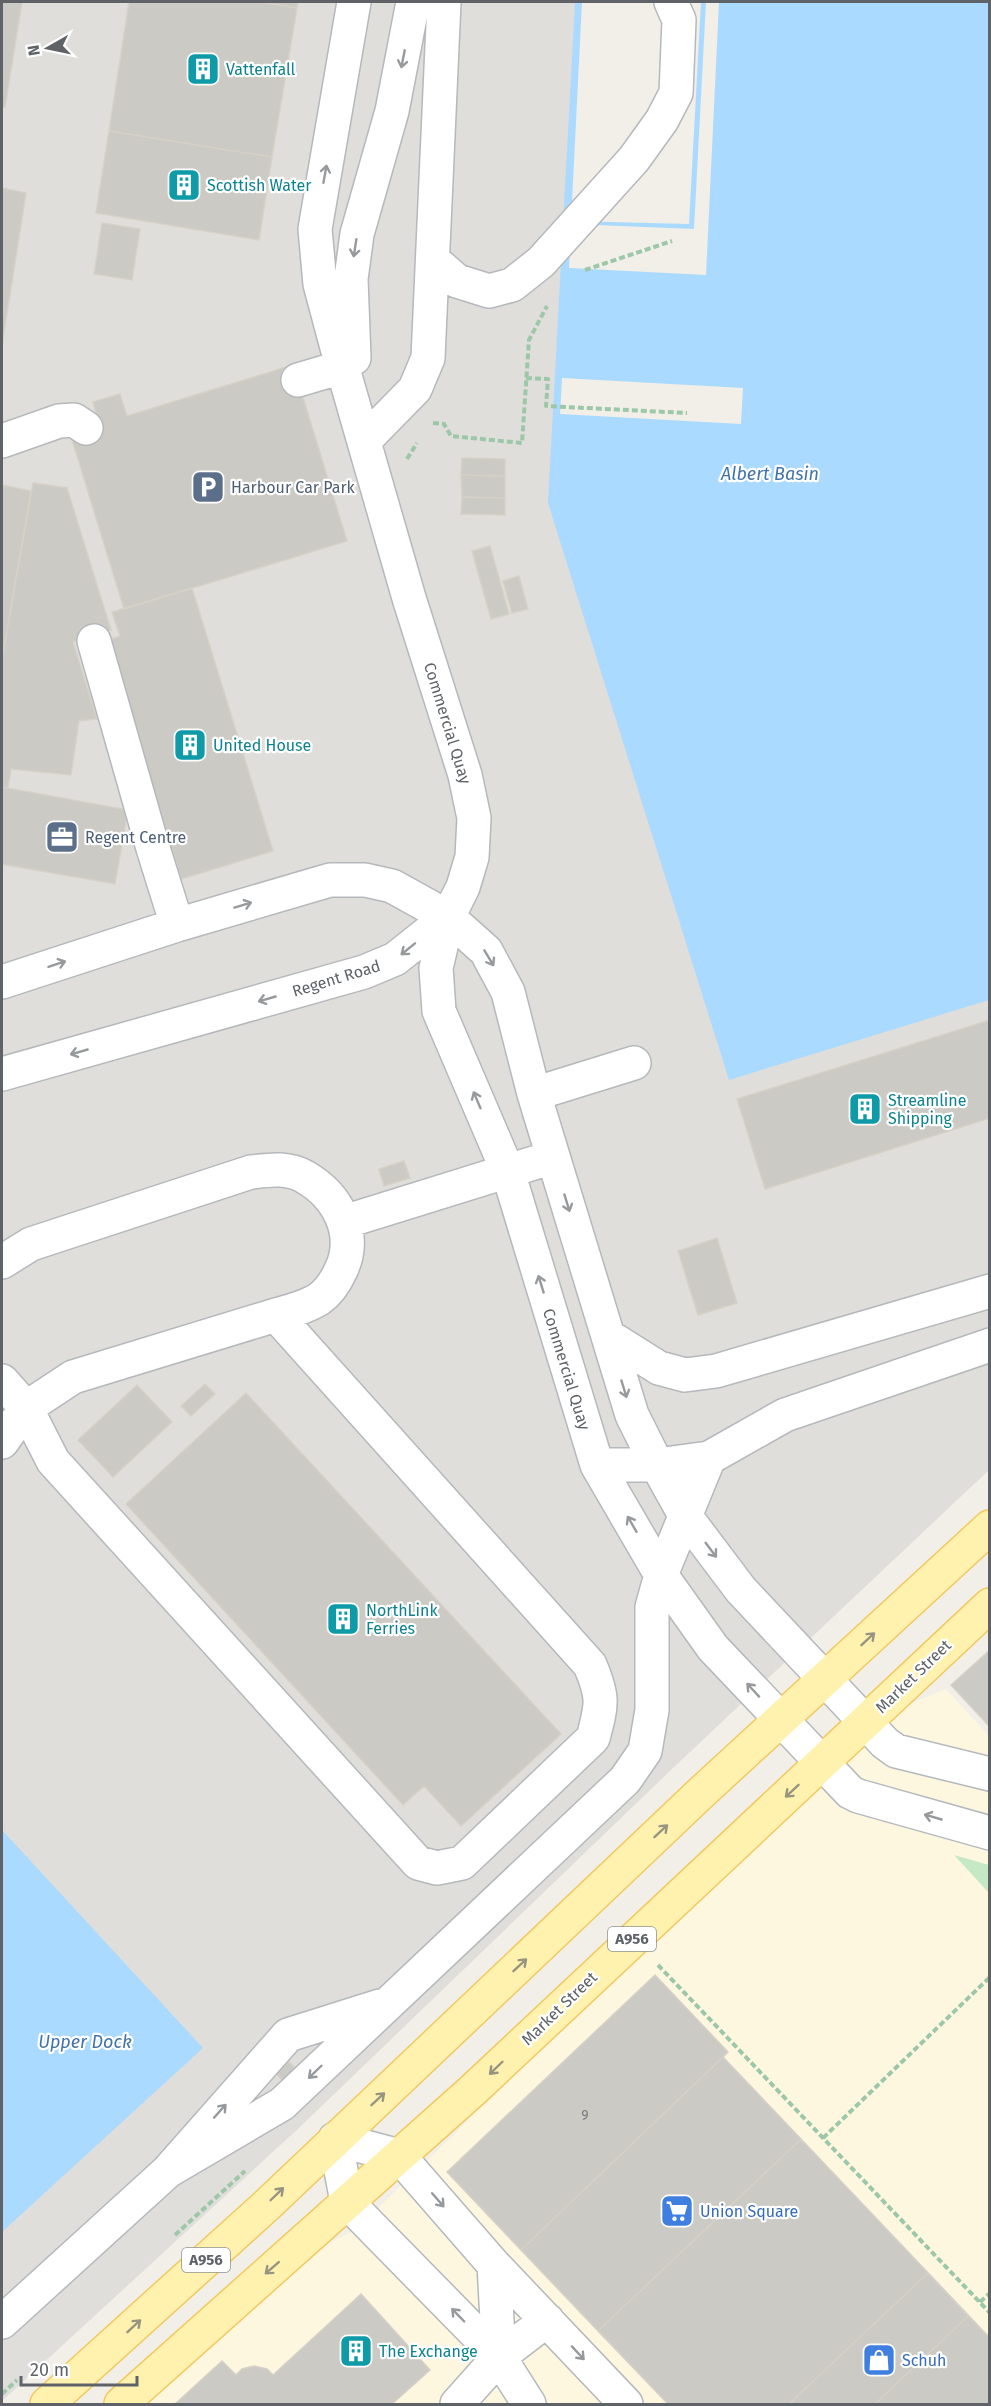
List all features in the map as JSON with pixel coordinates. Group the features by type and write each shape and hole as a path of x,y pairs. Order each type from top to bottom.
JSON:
{"main road":[{"name":"A956","path":"47,2404 267,2205 780,1720 990,1527"},
{"name":"Market Street","path":"121,2404 473,2090 990,1605"}],"street":[{"path":"354,2 315,229 320,284 360,429"},
{"path":"360,429 351,300 353,259 369,185 392,111 413,2"},
{"path":"360,429 415,389 428,358 444,2"},
{"path":"433,260 457,281 489,291 512,285 541,262 634,159 662,120 676,93 679,20 670,2"},
{"path":"298,380 340,361"},
{"path":"2,441 59,421 74,420 86,428"},
{"name":"Commercial Quay","path":"360,429 465,774 474,818 472,857 463,887 448,917 436,968 439,1011 508,1172 597,1465 677,1601 713,1648 841,1785 858,1796 990,1833"},
{"path":"94,641 177,925"},
{"path":"2,982 177,925 330,880 365,880 392,885 448,917 486,951 508,992 534,1094 632,1415 686,1517 741,1590 865,1722 896,1751 990,1774"},
{"name":"Regent Road","path":"2,1074 364,972 395,960 448,917"},
{"path":"534,1094 634,1063"},
{"path":"344,1222 553,1157"},
{"path":"2,1262 31,1244 251,1172 274,1169 304,1177 329,1197 344,1222 348,1238 345,1261 336,1282 321,1298 302,1308 72,1377 26,1408 2,1442"},
{"path":"608,1336 659,1368 685,1375 716,1371 990,1291"},
{"path":"2,1381 26,1408 53,1461 418,1863 437,1868 462,1863 593,1738 601,1710 600,1688 590,1665 276,1315"},
{"path":"597,1465 657,1465 709,1458 785,1416 990,1345"},
{"path":"168,2171 282,2104 625,1780 636,1767 645,1751 652,1710 652,1607 661,1575 709,1458"},
{"path":"2,2322 168,2171 288,2035 388,2003"},
{"path":"529,2404 499,2357 347,2202 335,2139 399,2156 494,2265 626,2404"},
{"path":"494,2265 499,2357"},
{"path":"458,2404 499,2357 547,2320"}],"path":[{"path":"583,271 672,241"},
{"path":"444,424 451,436 522,443 530,340 551,299"},
{"path":"526,378 548,379 546,406 687,413"},
{"path":"633,1938 990,2313"},
{"path":"823,2138 990,1977"},
{"path":"167,2242 246,2170"},
{"path":"980,2302 990,2293"},
{"path":"2,2394 19,2378"}],"shaded area":[{"path":"2,2 989,2 989,1470 672,1769 301,2126 2,2401"},
{"path":"946,1689 989,1736 989,2404 121,2404 255,2282 355,2230 454,2135 633,1938 865,1722"}],"green space":[{"path":"954,1855 989,1865 989,1893"}],"water":[{"name":"Albert Basin","path":"575,2 989,2 989,1000 729,1080 548,503"},
{"name":"Upper Dock","path":"2,1830 203,2048 2,2232"}],"pier":[{"path":"582,2 701,2 689,224 571,221"},
{"path":"706,2 719,2 706,275 569,268 571,224 694,229"},
{"path":"562,378 743,388 741,424 560,414"}],"building":[{"path":"2,2 22,2 5,107 2,107"},
{"name":"Vattenfall","path":"129,2 261,2 297,8 272,157 109,131"},
{"path":"261,2 298,2 297,8"},
{"name":"Scottish Water","path":"109,131 272,157 259,240 96,213"},
{"path":"2,188 26,193 2,345"},
{"path":"102,223 140,229 132,280 94,274"},
{"name":"Harbour Car Park","path":"293,365 347,541 124,609 70,433 99,424 93,402 120,394 127,416"},
{"path":"462,458 505,459 505,476 461,475"},
{"path":"461,475 505,476 505,498 462,497"},
{"path":"33,483 67,488 111,630 73,642 97,719 79,721 71,775 11,769 8,788 2,787 2,659"},
{"path":"2,485 31,491 2,659"},
{"path":"462,497 505,498 505,515 461,514"},
{"path":"490,546 509,614 491,619 472,551"},
{"path":"519,576 528,609 512,613 503,581"},
{"name":"United House","path":"192,588 273,851 181,879 108,640 120,636 112,612"},
{"name":"Regent Centre","path":"2,787 128,810 115,884 2,864"},
{"name":"Streamline Shipping","path":"990,1020 990,1118 765,1189 737,1099"},
{"path":"404,1161 410,1178 384,1186 379,1169"},
{"path":"717,1238 737,1303 698,1315 678,1251"},
{"path":"205,1384 215,1394 191,1416 181,1406"},
{"path":"137,1385 172,1422 113,1477 78,1440"},
{"name":"NorthLink Ferries","path":"246,1393 561,1734 461,1826 424,1786 403,1805 126,1504"},
{"path":"990,1650 990,1727 951,1685"},
{"name":"Union Square","path":"655,1975 728,2052 723,2057 990,2338 990,2404 668,2404 447,2172"},
{"path":"655,1975 728,2052 521,2250 447,2172"},
{"path":"723,2057 801,2139 598,2331 521,2250"},
{"path":"289,2062 296,2069 283,2081 276,2073"},
{"path":"801,2139 928,2273 789,2404 668,2404 598,2331"},
{"name":"Schuh","path":"928,2273 968,2316 875,2404 789,2404"},
{"name":"The Exchange","path":"361,2294 430,2370 392,2404 175,2404 222,2361 236,2375 242,2369 254,2366 267,2369 273,2375"},
{"path":"968,2316 990,2338 990,2404 875,2404"}],"place":[{"name":"Vattenfall","path":"203,69"},
{"name":"Scottish Water","path":"184,185"},
{"name":"Harbour Car Park","path":"208,487"},
{"name":"United House","path":"190,745"},
{"name":"Regent Centre","path":"62,837"},
{"name":"Streamline Shipping","path":"865,1109"},
{"name":"NorthLink Ferries","path":"343,1619"},
{"name":"Union Square","path":"677,2211"},
{"name":"The Exchange","path":"356,2351"},
{"name":"Schuh","path":"879,2360"}]}
